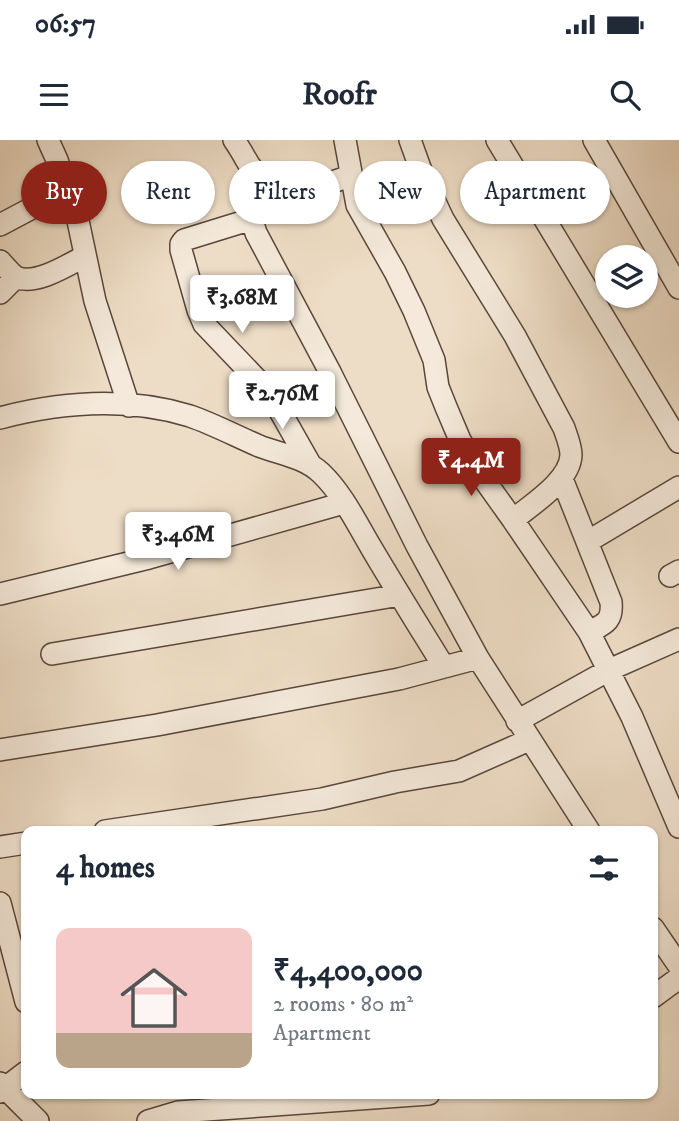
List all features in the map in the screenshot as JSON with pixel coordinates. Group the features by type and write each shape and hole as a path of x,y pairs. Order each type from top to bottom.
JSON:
{"street":[{"path":"48,140 57,161"},
{"path":"234,140 247,161"},
{"path":"345,140 357,205 395,272 422,331 434,360 438,387 460,440 478,471 589,632 632,717 677,816"},
{"path":"410,140 443,219 515,336 570,443 571,457 562,479 513,520"},
{"path":"497,140 679,442"},
{"path":"594,140 679,288"},
{"path":"340,179 350,176"},
{"path":"0,225 21,214"},
{"path":"79,224 94,301 129,406"},
{"path":"236,224 184,240 181,244 198,310 204,324 264,387 310,464"},
{"path":"253,224 417,546 478,658 583,826"},
{"path":"0,293 26,281 47,276 85,256"},
{"path":"0,261 26,281"},
{"path":"0,418 71,405 153,408 190,416 310,464 322,474 344,503 444,667"},
{"path":"562,479 611,602 612,613 606,622 589,632"},
{"path":"587,542 679,487"},
{"path":"0,594 149,558 344,503"},
{"path":"52,654 400,596"},
{"path":"517,721 609,670 679,639"},
{"path":"0,750 170,722 399,679 478,658"},
{"path":"173,826 214,823 395,782 459,771 529,740"},
{"path":"0,847 21,844"},
{"path":"0,903 20,951"},
{"path":"658,936 679,967"},
{"path":"658,993 679,978"},
{"path":"21,1075 2,1087 38,1121"},
{"path":"148,1121 178,1112 359,1099"}]}
